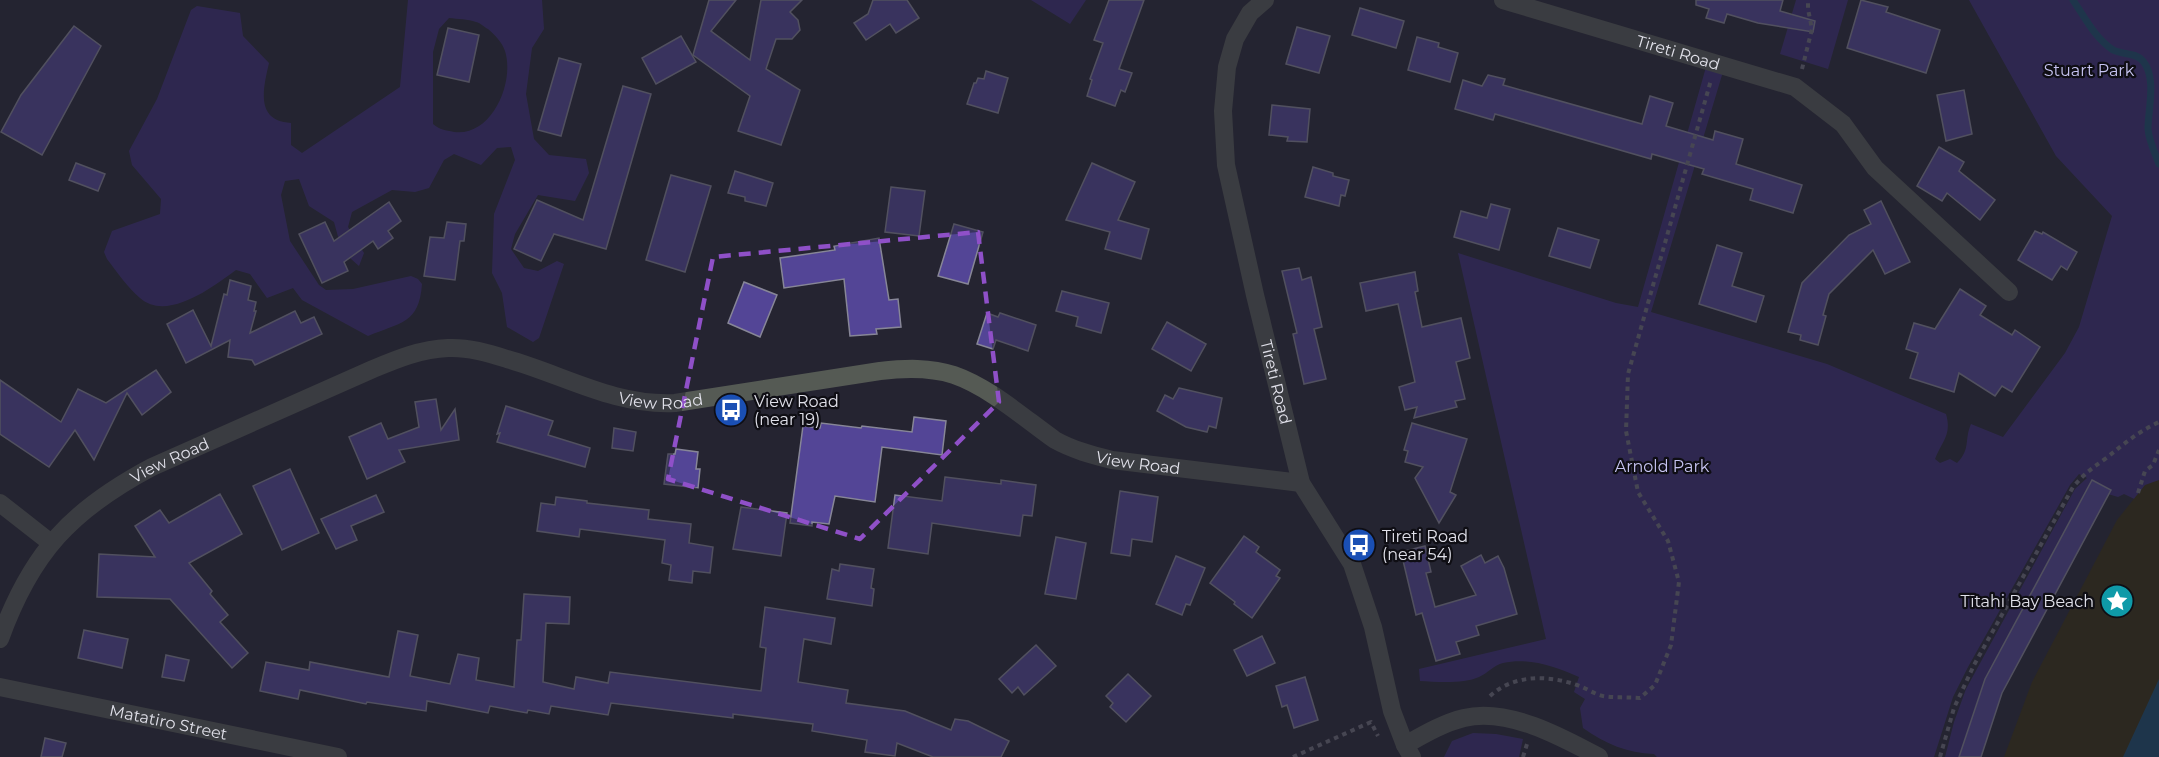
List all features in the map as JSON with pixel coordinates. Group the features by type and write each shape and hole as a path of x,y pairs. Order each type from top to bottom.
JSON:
{"street":[{"name":"Tireti Road","path":"1266,0 1250,13 1235,39 1227,67 1223,111 1226,165 1254,295 1301,483 1352,564 1373,627 1392,711 1408,751"},
{"name":"Tireti Road","path":"1503,0 1795,87 1843,124 1875,168 2009,292"},
{"name":"View Road","path":"0,639 11,609 27,577 51,543 82,512 117,485 152,467 373,369 405,356 428,350 450,348 490,354 610,395 651,404 675,403 905,368 934,371 973,383 1055,440 1085,453 1112,460 1301,483"},
{"path":"0,502 51,543"},
{"name":"Matatiro Street","path":"0,687 338,757"},
{"path":"1408,751 1440,727 1463,718 1480,716 1503,718 1533,726 1599,757"}],"path":[{"path":"1795,87 1804,65 1812,28 1808,0"},
{"path":"1480,716 1483,705 1500,686 1527,679 1561,681 1603,696 1640,698 1655,685 1671,645 1679,582 1668,541 1638,492 1626,432 1629,374 1709,87"},
{"path":"1940,757 1954,708 1974,665 2073,487 2087,470 2106,458 2136,433 2159,422"},
{"path":"2138,492 2145,471 2153,465 2159,450"},
{"path":"1293,757 1371,722 1385,749 1408,751"},
{"path":"1523,757 1528,741"}],"highlighted area":[{"path":"978,232 999,402 860,539 668,479 713,257"}],"green space":[{"path":"408,0 542,0 544,29 532,48 526,94 534,139 549,155 586,159 589,173 575,201 538,195 515,234 511,249 524,268 538,271 557,261 564,264 539,338 533,342 507,327 502,293 492,273 494,214 515,160 511,147 497,148 481,165 454,154 444,160 429,188 415,192 392,190 352,212 348,227 364,253 359,266 342,251 334,222 309,206 299,179 285,181 281,195 290,241 319,285 326,290 353,289 411,276 422,284 417,307 406,320 368,336 302,300 293,288 267,298 250,274 236,270 203,293 190,299 163,306 151,304 131,290 107,259 104,252 112,231 160,214 161,199 132,165 129,151 157,99 191,10 197,6 240,13 243,36 269,63 264,93 267,110 279,121 291,123 291,145 302,153 400,87","holes":["449,18 479,23 496,36 505,51 507,77 498,105 479,126 468,131 448,131 433,124 433,52 439,29"]},
{"path":"1031,0 1086,0 1070,24"},
{"path":"1796,0 1848,0 1828,69 1780,54"},
{"path":"1969,0 2159,0 2159,500 2149,506 2124,494 2118,497 2108,494 2110,489 2092,480 1983,684 1959,757 1945,757 1966,689 2075,489 2087,478 2079,474 2070,485 1968,667 1953,697 1934,757 1657,757 1654,754 1617,747 1583,728 1580,708 1585,699 1574,692 1579,677 1552,667 1532,662 1513,661 1500,664 1479,677 1466,681 1420,681 1419,669 1546,639 1458,253 1616,303 1638,307 1708,60 1725,65 1651,312 1827,364 1946,414 1947,433 1935,459 1940,463 1950,459 1957,463 1961,458 1966,449 1971,424 2003,437 2065,353 2079,327 2112,216 2056,156"},
{"path":"1473,733 1523,739 1519,757 1444,757 1452,741"}],"sand":[{"name":"Tītahi Bay Beach","path":"2159,480 2159,733 2146,757 2004,757 2032,682 2117,520 2145,485"}],"water":[{"path":"2159,679 2159,757 2123,757"}],"building":[{"path":"709,0 736,0 711,31 750,60 761,0 802,0 790,12 798,20 800,30 792,39 776,39 766,69 800,90 781,145 738,131 750,96 693,55"},
{"path":"873,0 907,0 919,18 896,33 890,24 866,40 854,23 868,14"},
{"path":"1109,0 1144,0 1119,69 1132,73 1125,92 1121,90 1115,106 1087,96 1092,80 1090,79 1103,43 1094,40"},
{"path":"1696,0 1783,0 1780,11 1815,21 1813,32 1758,23 1727,14 1724,23 1706,18 1709,9 1696,5"},
{"path":"1861,0 1888,7 1886,12 1940,30 1926,73 1847,48"},
{"path":"1360,8 1404,21 1396,48 1352,35"},
{"path":"74,26 101,46 42,155 1,132 21,95"},
{"path":"1297,27 1330,36 1319,73 1286,64"},
{"path":"448,28 479,35 469,82 437,75"},
{"path":"681,36 696,62 656,84 642,58"},
{"path":"1417,37 1439,43 1438,47 1458,53 1450,82 1408,70"},
{"path":"559,58 581,64 561,136 538,130"},
{"path":"986,71 1008,78 998,113 967,104 974,83 978,78 984,79"},
{"path":"1488,75 1505,79 1503,85 1642,124 1650,96 1673,103 1666,126 1713,140 1715,131 1743,139 1736,164 1802,185 1793,213 1750,200 1753,189 1702,174 1704,169 1652,154 1651,159 1495,114 1493,120 1455,109 1463,80 1482,86"},
{"path":"623,86 651,94 606,249 554,234 541,261 514,249 537,200 583,220"},
{"path":"1964,90 1972,134 1946,141 1937,95"},
{"path":"1272,105 1310,109 1307,142 1287,141 1288,137 1269,135"},
{"path":"1939,147 1964,162 1959,171 1995,200 1980,220 1947,193 1942,201 1917,186"},
{"path":"76,163 105,174 98,191 69,180"},
{"path":"1092,163 1135,182 1118,220 1149,229 1141,259 1105,249 1110,232 1066,220"},
{"path":"1313,167 1349,180 1345,196 1341,195 1339,206 1305,197"},
{"path":"735,171 773,183 766,206 745,201 745,197 728,193"},
{"path":"671,175 711,186 685,272 646,260"},
{"path":"891,187 925,191 919,236 885,232"},
{"path":"1881,201 1910,262 1885,274 1873,250 1829,294 1818,345 1800,340 1801,335 1788,332 1802,283 1849,235 1871,224 1864,210"},
{"path":"389,202 401,221 388,231 393,238 378,249 373,241 344,262 348,271 322,283 299,234 325,222 334,241"},
{"path":"1491,204 1510,209 1499,250 1454,237 1461,211 1487,218"},
{"path":"447,222 466,224 464,241 460,241 455,280 424,276 430,237 444,238"},
{"path":"954,224 983,232 968,284 938,276"},
{"path":"1558,228 1599,240 1590,268 1549,256"},
{"path":"2035,231 2042,234 2043,232 2077,252 2067,270 2061,266 2052,280 2018,260"},
{"path":"879,238 889,300 898,299 901,327 876,329 877,334 850,336 844,279 784,288 780,258 835,250 834,246"},
{"path":"1717,245 1742,253 1732,286 1764,296 1756,322 1699,304"},
{"path":"1299,268 1302,280 1311,277 1322,327 1314,329 1326,379 1304,384 1293,334 1297,333 1282,271"},
{"path":"1415,272 1418,291 1415,292 1422,327 1461,318 1470,358 1456,362 1465,399 1455,401 1457,407 1414,418 1417,407 1405,410 1399,387 1415,382 1398,304 1366,311 1360,283"},
{"path":"230,280 251,286 248,300 256,302 254,311 256,311 250,333 295,311 301,323 314,317 322,334 255,365 252,360 228,357 230,340 186,363 167,324 193,310 211,346 224,294 227,295"},
{"path":"744,282 777,295 760,337 728,323"},
{"path":"1960,289 1986,306 1980,315 2012,335 2015,330 2040,347 2012,392 2002,386 1995,396 1959,373 1954,392 1910,378 1918,353 1906,349 1914,323 1935,329"},
{"path":"1062,291 1109,303 1101,333 1076,326 1078,317 1056,311"},
{"path":"987,313 998,317 1000,313 1036,325 1028,351 996,340 993,349 977,344"},
{"path":"1167,322 1206,344 1191,371 1152,349"},
{"path":"156,370 171,392 142,415 127,393 94,460 75,430 49,467 0,434 0,380 61,422 78,389 106,403"},
{"path":"1179,388 1222,398 1216,428 1209,426 1207,432 1186,427 1157,411 1165,395 1173,399"},
{"path":"436,399 441,430 455,409 459,440 399,450 405,462 367,479 349,437 381,423 388,439 419,427 415,402"},
{"path":"506,406 553,421 548,435 590,448 585,467 497,442 500,433 497,434"},
{"path":"914,417 946,421 942,455 882,447 875,502 835,496 829,524 812,522 812,526 790,523 803,426 820,428 821,423 912,432"},
{"path":"1412,423 1467,439 1450,492 1456,495 1439,523 1415,478 1423,467 1405,462 1408,451 1404,450"},
{"path":"614,428 636,432 633,451 612,448"},
{"path":"676,449 698,452 696,469 700,469 698,488 664,484 668,454 675,454"},
{"path":"290,469 319,533 282,550 253,486"},
{"path":"945,477 1001,484 1001,480 1036,485 1032,516 1023,515 1020,536 932,523 928,554 888,548 895,495 942,501"},
{"path":"2092,480 2111,490 2002,693 1981,757 1959,757 1985,679"},
{"path":"1120,491 1158,497 1152,542 1132,539 1130,556 1111,553"},
{"path":"220,494 242,534 189,563 212,591 210,594 228,615 220,622 248,653 232,668 170,599 97,597 99,554 155,557 135,526 160,510 169,523"},
{"path":"376,495 384,512 351,526 357,540 336,549 321,519"},
{"path":"556,497 649,510 648,519 691,524 689,543 713,547 710,573 693,571 692,583 669,580 671,565 662,563 665,540 580,529 579,537 537,531 541,503 555,505"},
{"path":"741,507 787,513 781,556 733,549"},
{"path":"1244,536 1259,547 1256,552 1280,570 1276,576 1280,578 1252,618 1210,583"},
{"path":"1056,537 1086,543 1076,599 1045,594"},
{"path":"1425,546 1431,572 1426,573 1435,607 1476,595 1461,566 1481,555 1485,563 1498,556 1504,568 1517,614 1476,626 1479,635 1456,642 1460,654 1436,661 1422,613 1416,615 1401,552"},
{"path":"1176,556 1205,568 1190,605 1186,604 1182,615 1156,604"},
{"path":"840,564 874,569 871,588 874,589 872,606 827,599 832,569 839,571"},
{"path":"524,594 570,597 569,624 546,623 543,682 574,689 576,677 608,683 610,672 761,691 766,648 760,647 765,607 835,618 831,644 804,639 798,682 848,690 846,703 905,711 951,730 955,719 968,721 1009,741 1001,757 933,757 897,743 895,756 865,752 867,740 812,731 813,724 733,714 733,718 611,703 608,715 551,706 549,714 528,710 527,713 490,706 488,713 427,701 426,711 367,702 366,704 300,690 298,699 260,691 266,662 309,670 310,662 389,677 398,631 418,635 410,676 450,684 458,654 479,658 476,680 514,687 517,640 521,640"},
{"path":"84,630 128,639 122,668 78,658"},
{"path":"1262,636 1275,663 1247,676 1234,650"},
{"path":"1036,645 1056,666 1024,695 1018,687 1012,693 999,679"},
{"path":"166,655 189,660 184,681 162,677"},
{"path":"1128,674 1151,696 1126,722 1110,707 1113,703 1106,696"},
{"path":"1305,677 1318,720 1294,728 1287,705 1282,707 1276,686"},
{"path":"45,738 66,743 62,757 41,757"}],"waterway":[{"path":"2073,0 2101,40 2117,52 2137,56 2147,68 2151,85 2148,129 2159,164"}],"place":[{"name":"View Road (near 19)","path":"731,410"},
{"name":"Tireti Road (near 54)","path":"1359,545"},
{"name":"Tītahi Bay Beach","path":"2117,601"}],"park label":[{"name":"Stuart Park","path":"2089,70"},
{"name":"Arnold Park","path":"1662,466"}]}
